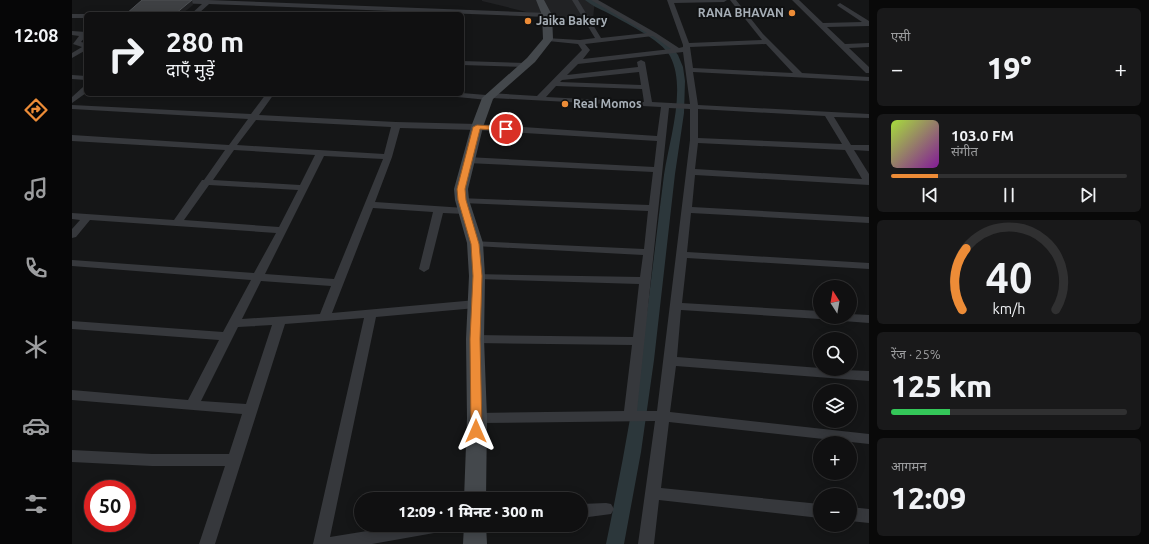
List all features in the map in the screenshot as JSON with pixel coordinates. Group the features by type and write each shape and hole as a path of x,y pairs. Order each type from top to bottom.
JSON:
{"main road":[{"path":"475,492 477,418 475,339 478,276 475,244 464,206 461,189 467,160 477,127 489,96 526,65 548,40 547,15 540,0"},
{"path":"475,532 475,544"}],"street":[{"path":"147,0 334,6 440,12"},
{"path":"394,9 399,0"},
{"path":"575,0 599,40"},
{"path":"594,0 654,34 684,48"},
{"path":"646,544 670,361 694,140 694,107 690,70 670,1 724,0"},
{"path":"733,0 800,76"},
{"path":"795,0 868,69"},
{"path":"196,12 208,2"},
{"path":"271,12 278,4"},
{"path":"840,5 869,24"},
{"path":"330,12 334,6"},
{"path":"464,13 547,15"},
{"path":"72,16 84,16"},
{"path":"822,25 869,24"},
{"path":"72,33 84,34"},
{"path":"84,34 76,44 84,46"},
{"path":"548,40 580,42 654,34"},
{"path":"539,99 586,50 580,42"},
{"path":"576,62 684,48 769,42"},
{"path":"843,46 869,45"},
{"path":"72,56 84,47"},
{"path":"639,55 649,105"},
{"path":"464,62 526,65"},
{"path":"557,81 642,69"},
{"path":"690,70 869,79"},
{"path":"72,77 84,78"},
{"path":"557,81 646,87"},
{"path":"72,101 84,91"},
{"path":"464,95 869,116"},
{"path":"177,222 268,96"},
{"path":"630,416 665,106"},
{"path":"72,107 396,125 477,127 661,139"},
{"path":"828,114 869,182"},
{"path":"324,318 388,157 396,125"},
{"path":"72,138 388,157"},
{"path":"694,140 869,148"},
{"path":"192,405 226,336 283,230 321,152"},
{"path":"467,160 658,170"},
{"path":"691,172 869,182"},
{"path":"205,182 304,188"},
{"path":"369,204 439,209 464,206 653,208"},
{"path":"424,269 439,209"},
{"path":"687,210 869,220"},
{"path":"72,216 283,230"},
{"path":"72,235 88,216"},
{"path":"475,244 648,252"},
{"path":"682,255 869,266"},
{"path":"72,264 338,283"},
{"path":"478,276 645,281"},
{"path":"233,323 324,318 476,304"},
{"path":"676,306 813,316"},
{"path":"321,544 371,313"},
{"path":"857,318 869,319"},
{"path":"207,544 280,320"},
{"path":"72,325 226,336"},
{"path":"475,339 638,341"},
{"path":"670,361 869,376"},
{"path":"72,395 251,410"},
{"path":"477,418 663,416 869,439"},
{"path":"72,456 152,460 234,460"},
{"path":"653,493 813,510"},
{"path":"588,510 606,509"},
{"path":"857,515 869,516"},
{"path":"330,544 403,532"}],"shaded area":[{"path":"482,0 595,0 592,28 482,1"}],"building":[{"path":"142,0 192,0 177,12 128,12"}],"waterway":[{"path":"589,0 648,33 669,48 679,67 681,81 680,113 670,174 647,360 615,544"}],"place":[{"name":"RANA BHAVAN","path":"792,13"},
{"name":"Jaika Bakery","path":"528,21"},
{"name":"Real Momos","path":"565,104"}],"route":[{"path":"476,431 475,339 478,276 475,244 462,200 461,189 467,160 477,127 506,129"}]}
